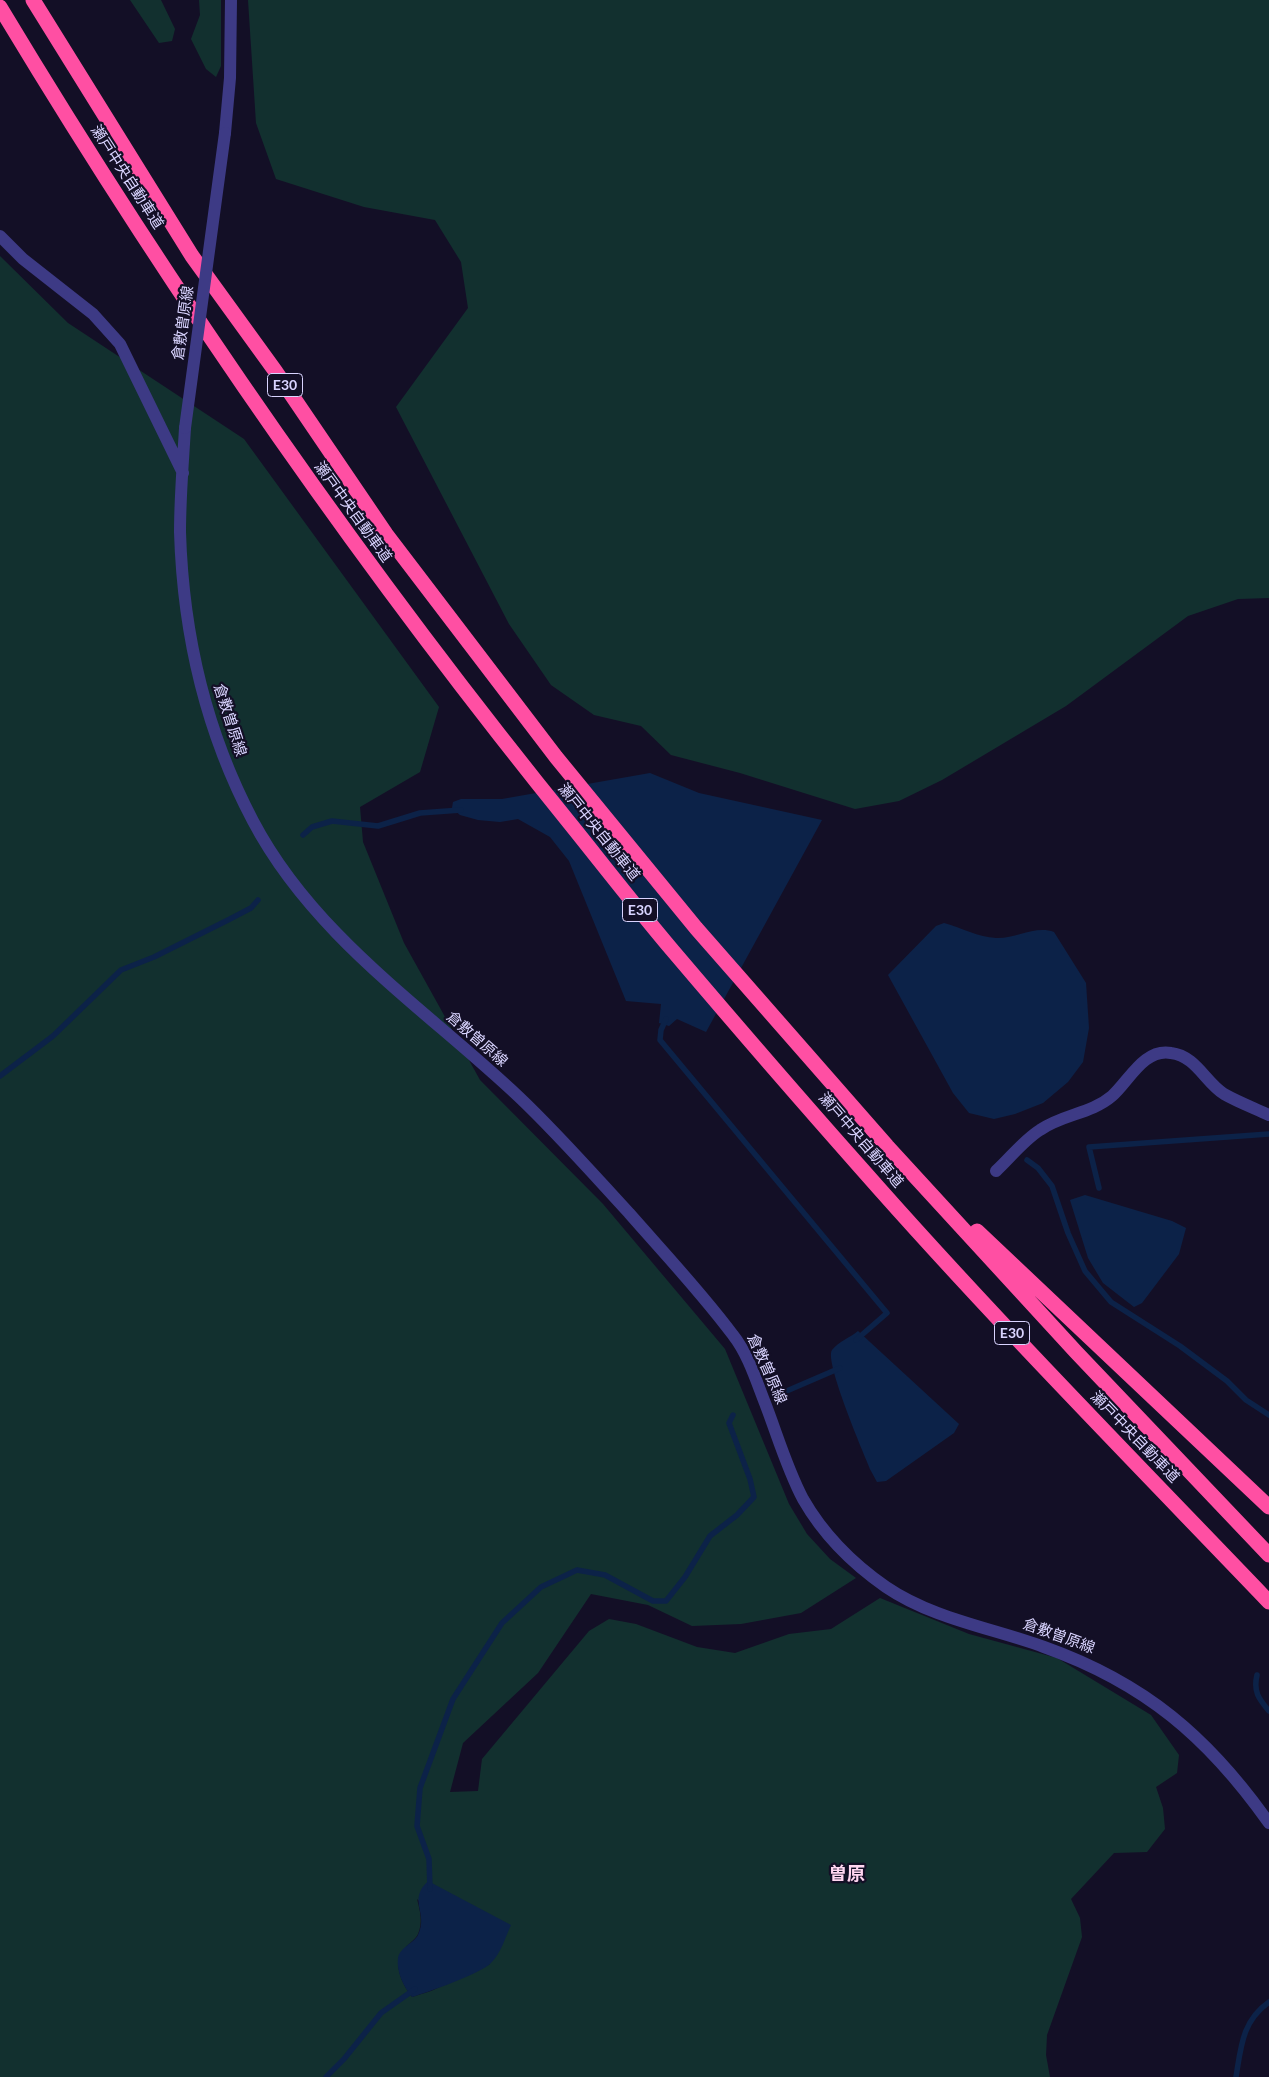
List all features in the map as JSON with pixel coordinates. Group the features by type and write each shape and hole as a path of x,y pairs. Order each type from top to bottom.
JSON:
{"highway":[{"name":"瀬戸中央自動車道","path":"33,0 192,256 276,372 386,534 556,757 696,928 887,1146 1076,1352 1269,1555"},
{"name":"瀬戸中央自動車道","path":"0,8 188,305 317,493 429,645 520,762 671,948 862,1169 1048,1372 1269,1602"},
{"path":"887,1146 1269,1508"}],"street":[{"name":"倉敷曽原線","path":"231,0 230,78 225,133 185,428 180,528 184,590 210,720 230,773 255,824 298,889 342,940 403,997 518,1096 580,1159 737,1339 755,1378 801,1495 823,1529 848,1556 888,1589 939,1614 1043,1646 1099,1668 1154,1702 1196,1734 1241,1783 1269,1823"},
{"path":"0,236 23,259 94,314 120,344 183,474"},
{"path":"996,1172 1040,1130 1092,1110 1112,1096 1144,1061 1156,1054 1171,1052 1183,1057 1202,1070 1223,1093 1269,1115"}],"green space":[{"path":"130,0 161,0 175,29 172,41 159,43"},
{"path":"199,0 221,0 221,66 216,77 206,69 191,39 200,15"},
{"path":"248,0 1269,0 1269,598 1238,599 1188,616 1066,706 942,780 899,801 855,809 740,773 671,755 641,726 594,715 551,685 509,624 396,407 468,308 461,262 435,220 364,207 276,179 256,123"},
{"path":"0,256 68,323 244,439 439,707 420,772 360,807 363,842 404,943 480,1080 603,1204 725,1349 789,1504 807,1534 830,1559 856,1578 801,1613 741,1624 692,1626 648,1605 591,1594 538,1673 463,1743 450,1792 478,1791 482,1759 589,1631 609,1619 636,1624 697,1647 735,1653 789,1634 831,1629 880,1598 969,1634 1057,1658 1151,1715 1179,1755 1177,1773 1156,1787 1163,1808 1165,1829 1147,1852 1114,1853 1071,1899 1080,1918 1082,1937 1047,2035 1046,2055 1050,2077 0,2077","holes":["417,1899 490,1964 431,1991 412,1997 405,1986 398,1966 401,1954 416,1938 420,1930"]}],"water":[{"path":"650,773 699,793 822,820 706,1032 677,1019 669,1026 659,1023 661,1004 626,1001 569,861 550,837 518,819 500,822 478,820 460,815 452,808 453,802 461,799 502,799"},
{"path":"944,923 976,934 996,938 1040,930 1054,932 1086,983 1089,1028 1083,1062 1068,1082 1043,1103 1015,1114 994,1119 969,1113 953,1093 888,975 936,926"},
{"path":"1085,1195 1172,1221 1186,1228 1179,1254 1142,1303 1134,1307 1103,1283 1088,1258 1070,1200"},
{"path":"858,1331 959,1424 954,1433 886,1481 877,1482 871,1471 839,1389 831,1358 832,1350 835,1347"},
{"path":"428,1881 511,1925 498,1955 491,1963 453,1982 412,1997 401,1979 398,1969 398,1958 401,1951 418,1935 421,1927 419,1895"}],"waterway":[{"path":"303,835 312,827 332,821 378,826 420,813 461,810"},
{"path":"0,1076 53,1036 121,970 154,957 230,919 251,908 258,900"},
{"path":"666,1019 661,1030 660,1040 887,1313 856,1340"},
{"path":"1099,1188 1089,1147 1269,1134"},
{"path":"1027,1160 1038,1168 1052,1186 1068,1233 1085,1271 1111,1302 1180,1346 1227,1381 1246,1400 1269,1415"},
{"path":"782,1393 840,1368"},
{"path":"430,1889 429,1859 417,1826 420,1788 453,1699 502,1623 541,1587 577,1570 605,1575 653,1601 666,1601 685,1577 710,1536 737,1515 754,1497 750,1479 729,1423 733,1415"},
{"path":"1257,1675 1256,1691 1262,1703 1269,1711"},
{"path":"326,2077 344,2059 381,2013 415,1989"},
{"path":"1236,2077 1244,2035 1253,2018 1269,2002"}],"district":[{"name":"曽原","path":"847,1874"}]}
